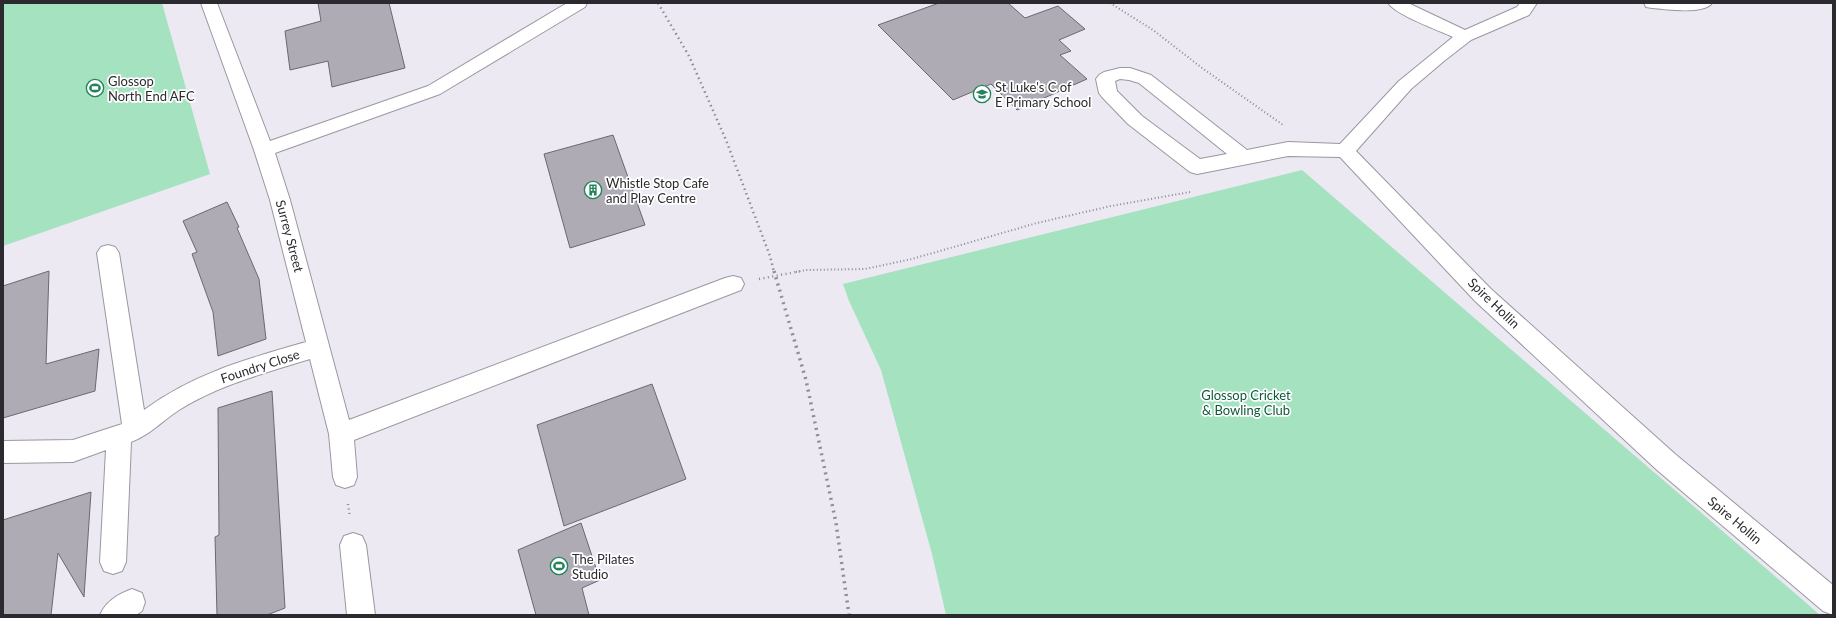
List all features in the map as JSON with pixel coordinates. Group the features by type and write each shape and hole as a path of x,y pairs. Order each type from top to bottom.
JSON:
{"street":[{"name":"Surrey Street","path":"209,3 264,150 280,200 341,434 345,477"},
{"path":"264,150 434,90 579,3"},
{"path":"1396,3 1410,11 1466,36"},
{"path":"1244,158 1145,79 1129,72 1114,74 1105,79 1108,93 1135,120 1197,167 1244,158 1288,149 1345,151 1405,85 1466,36 1522,11 1529,3"},
{"path":"1652,3 1699,5 1704,3"},
{"name":"Spire Hollin","path":"1345,151 1483,295 1666,462 1833,602"},
{"path":"108,253 127,433 113,562"},
{"path":"341,434 733,284"},
{"name":"Foundry Close","path":"3,452 73,451 127,433 171,403 227,375 318,347"},
{"path":"353,545 358,613"}],"path":[{"path":"1110,3 1153,30 1202,68 1283,125"},
{"path":"733,284 806,270 865,269 912,258 1037,223 1103,207 1193,191"},
{"path":"345,477 353,545"}],"green space":[{"name":"Glossop North End AFC","path":"3,3 162,3 210,174 3,246"},
{"name":"Glossop Cricket & Bowling Club","path":"1302,170 1820,615 946,615 932,554 881,370 849,301 843,284"}],"building":[{"path":"318,3 389,3 405,68 332,87 328,61 290,70 285,31 321,21"},
{"path":"939,3 1008,3 1025,18 1058,6 1085,29 1059,40 1071,51 1060,55 1087,79 1017,110 991,84 953,100 878,25"},
{"name":"Whistle Stop Cafe and Play Centre","path":"613,135 645,225 570,248 544,154"},
{"path":"227,202 239,227 237,228 259,279 266,339 218,356 213,312 192,254 197,252 183,221"},
{"path":"49,271 46,364 99,349 95,391 3,418 3,286"},
{"path":"652,384 686,479 564,526 537,425"},
{"path":"272,391 285,608 267,615 217,615 215,537 219,535 218,408"},
{"path":"91,492 84,597 58,553 51,615 3,615 3,520"},
{"path":"581,523 600,580 582,588 589,615 536,615 518,550"}],"railway":[{"path":"658,3 689,56 726,140 770,256 774,272"},
{"path":"774,271 806,380 836,523 849,615"}],"place":[{"name":"Glossop North End AFC","path":"95,88"},
{"name":"St Luke's C of E Primary School","path":"982,94"},
{"name":"Whistle Stop Cafe and Play Centre","path":"593,190"},
{"name":"The Pilates Studio","path":"559,566"}]}
